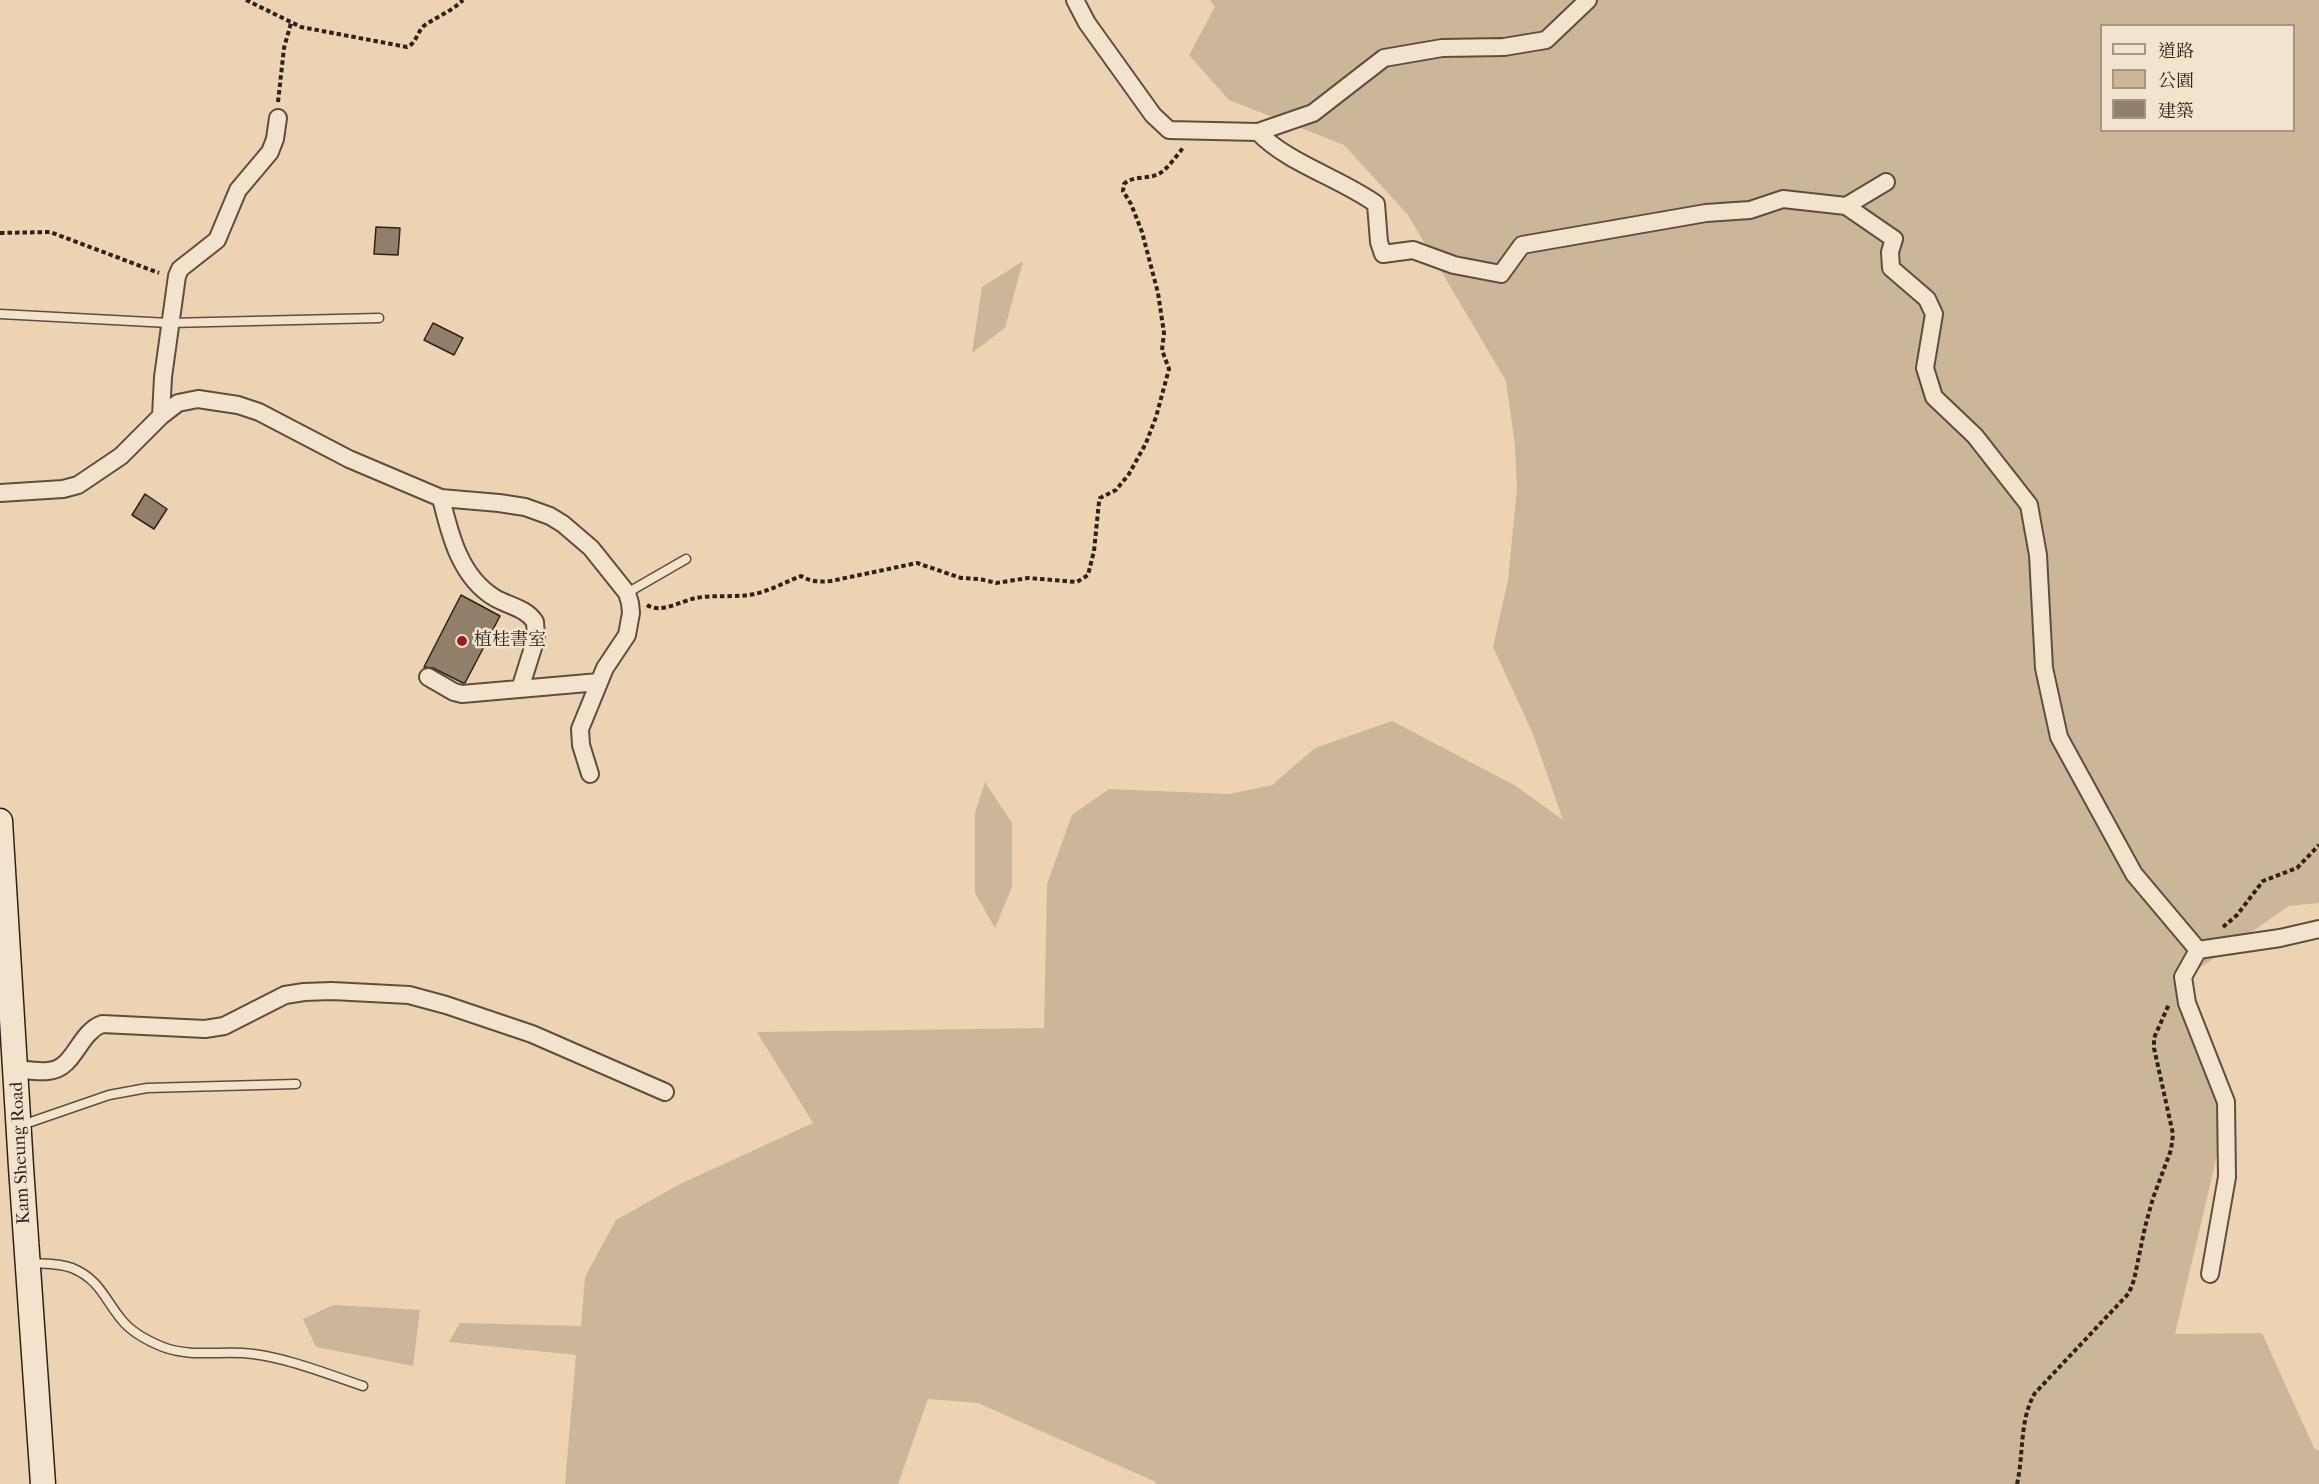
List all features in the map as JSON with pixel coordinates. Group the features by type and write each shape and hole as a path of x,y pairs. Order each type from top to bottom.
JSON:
{"main road":[{"name":"Kam Sheung Road","path":"0,821 43,1484"}],"street":[{"path":"1075,0 1087,23 1153,115 1169,130 1258,132 1313,113 1384,58 1442,48 1504,47 1546,40 1588,0"},
{"path":"161,416 169,323 175,284 180,269 217,240 238,190 270,152 275,139 278,118"},
{"path":"1258,132 1271,146 1357,190 1376,204 1379,242 1383,254 1413,250 1454,265 1502,274 1522,245 1706,213 1750,210 1782,199 1846,206 1894,239 1890,252 1891,268 1927,300 1934,314 1925,368 1934,397 1975,436 2029,506 2038,555 2044,668 2059,737 2134,874 2198,950"},
{"path":"1846,206 1887,182"},
{"path":"0,494 42,492 78,485 121,456 161,416 178,403 186,400 212,400 259,412 349,459 441,498 525,507 550,516 591,548 629,591 631,613 627,635 605,668 580,729 581,745 590,774"},
{"path":"441,498 449,530 463,565 470,575 495,598 527,613 535,622 536,638 520,689"},
{"path":"428,677 462,694 599,682"},
{"path":"2198,950 2280,938 2319,929"},
{"path":"2198,950 2183,977 2187,1003 2226,1102 2228,1177 2210,1274"},
{"path":"16,1069 48,1071 59,1069 69,1060 84,1036 102,1024 205,1029 224,1026 285,995 332,991 409,995 446,1005 532,1034 665,1092"}],"lane":[{"path":"0,314 169,323 379,318"},
{"path":"629,591 686,559"},
{"path":"18,1126 109,1095 147,1088 296,1084"},
{"path":"28,1263 70,1267 87,1276 100,1287 122,1320 133,1330 163,1347 185,1352 251,1353 283,1359 363,1386"}],"path":[{"path":"246,0 301,27 406,47 412,45 425,25 463,0"},
{"path":"278,118 284,48 291,23"},
{"path":"629,591 648,606 659,609 694,598 761,593 801,576 817,582 831,581 917,563 961,578 996,583 1028,578 1071,582 1083,579 1091,570 1100,498 1116,490 1129,474 1140,454 1156,417 1169,369 1162,350 1164,333 1158,293 1142,232 1124,191 1124,184 1129,180 1160,174 1186,144 1185,130"},
{"path":"0,233 50,232 161,273 168,274 180,269"},
{"path":"2198,950 2237,915 2263,881 2297,868 2319,844"},
{"path":"2017,1484 2025,1417 2032,1398 2129,1293 2134,1280 2145,1227 2171,1150 2173,1134 2154,1048 2154,1038 2183,977"}],"green space":[{"path":"1210,0 2319,0 2319,903 2289,906 2191,974 2223,1130 2175,1334 2262,1333 2314,1448 2319,1451 2319,1484 1155,1484 1156,1482 978,1403 928,1399 898,1484 565,1484 576,1355 449,1342 460,1323 581,1326 585,1277 616,1220 678,1185 813,1123 757,1032 1044,1028 1047,884 1072,815 1109,789 1229,794 1272,785 1315,748 1392,721 1516,786 1563,820 1533,734 1493,647 1508,580 1517,488 1515,446 1506,381 1408,215 1344,145 1229,100 1189,55 1215,7"},
{"path":"1023,261 1005,328 972,353 982,287"},
{"path":"985,782 1012,823 1012,887 995,928 975,893 975,813"},
{"path":"333,1305 420,1310 413,1366 316,1347 303,1319"}],"building":[{"path":"376,227 400,228 398,255 374,254"},
{"path":"433,323 463,338 454,355 424,340"},
{"path":"145,494 167,509 154,529 132,515"},
{"name":"植桂書室","path":"461,595 500,616 465,683 433,668 424,667"}],"place":[{"name":"植桂書室","path":"462,641"}]}
